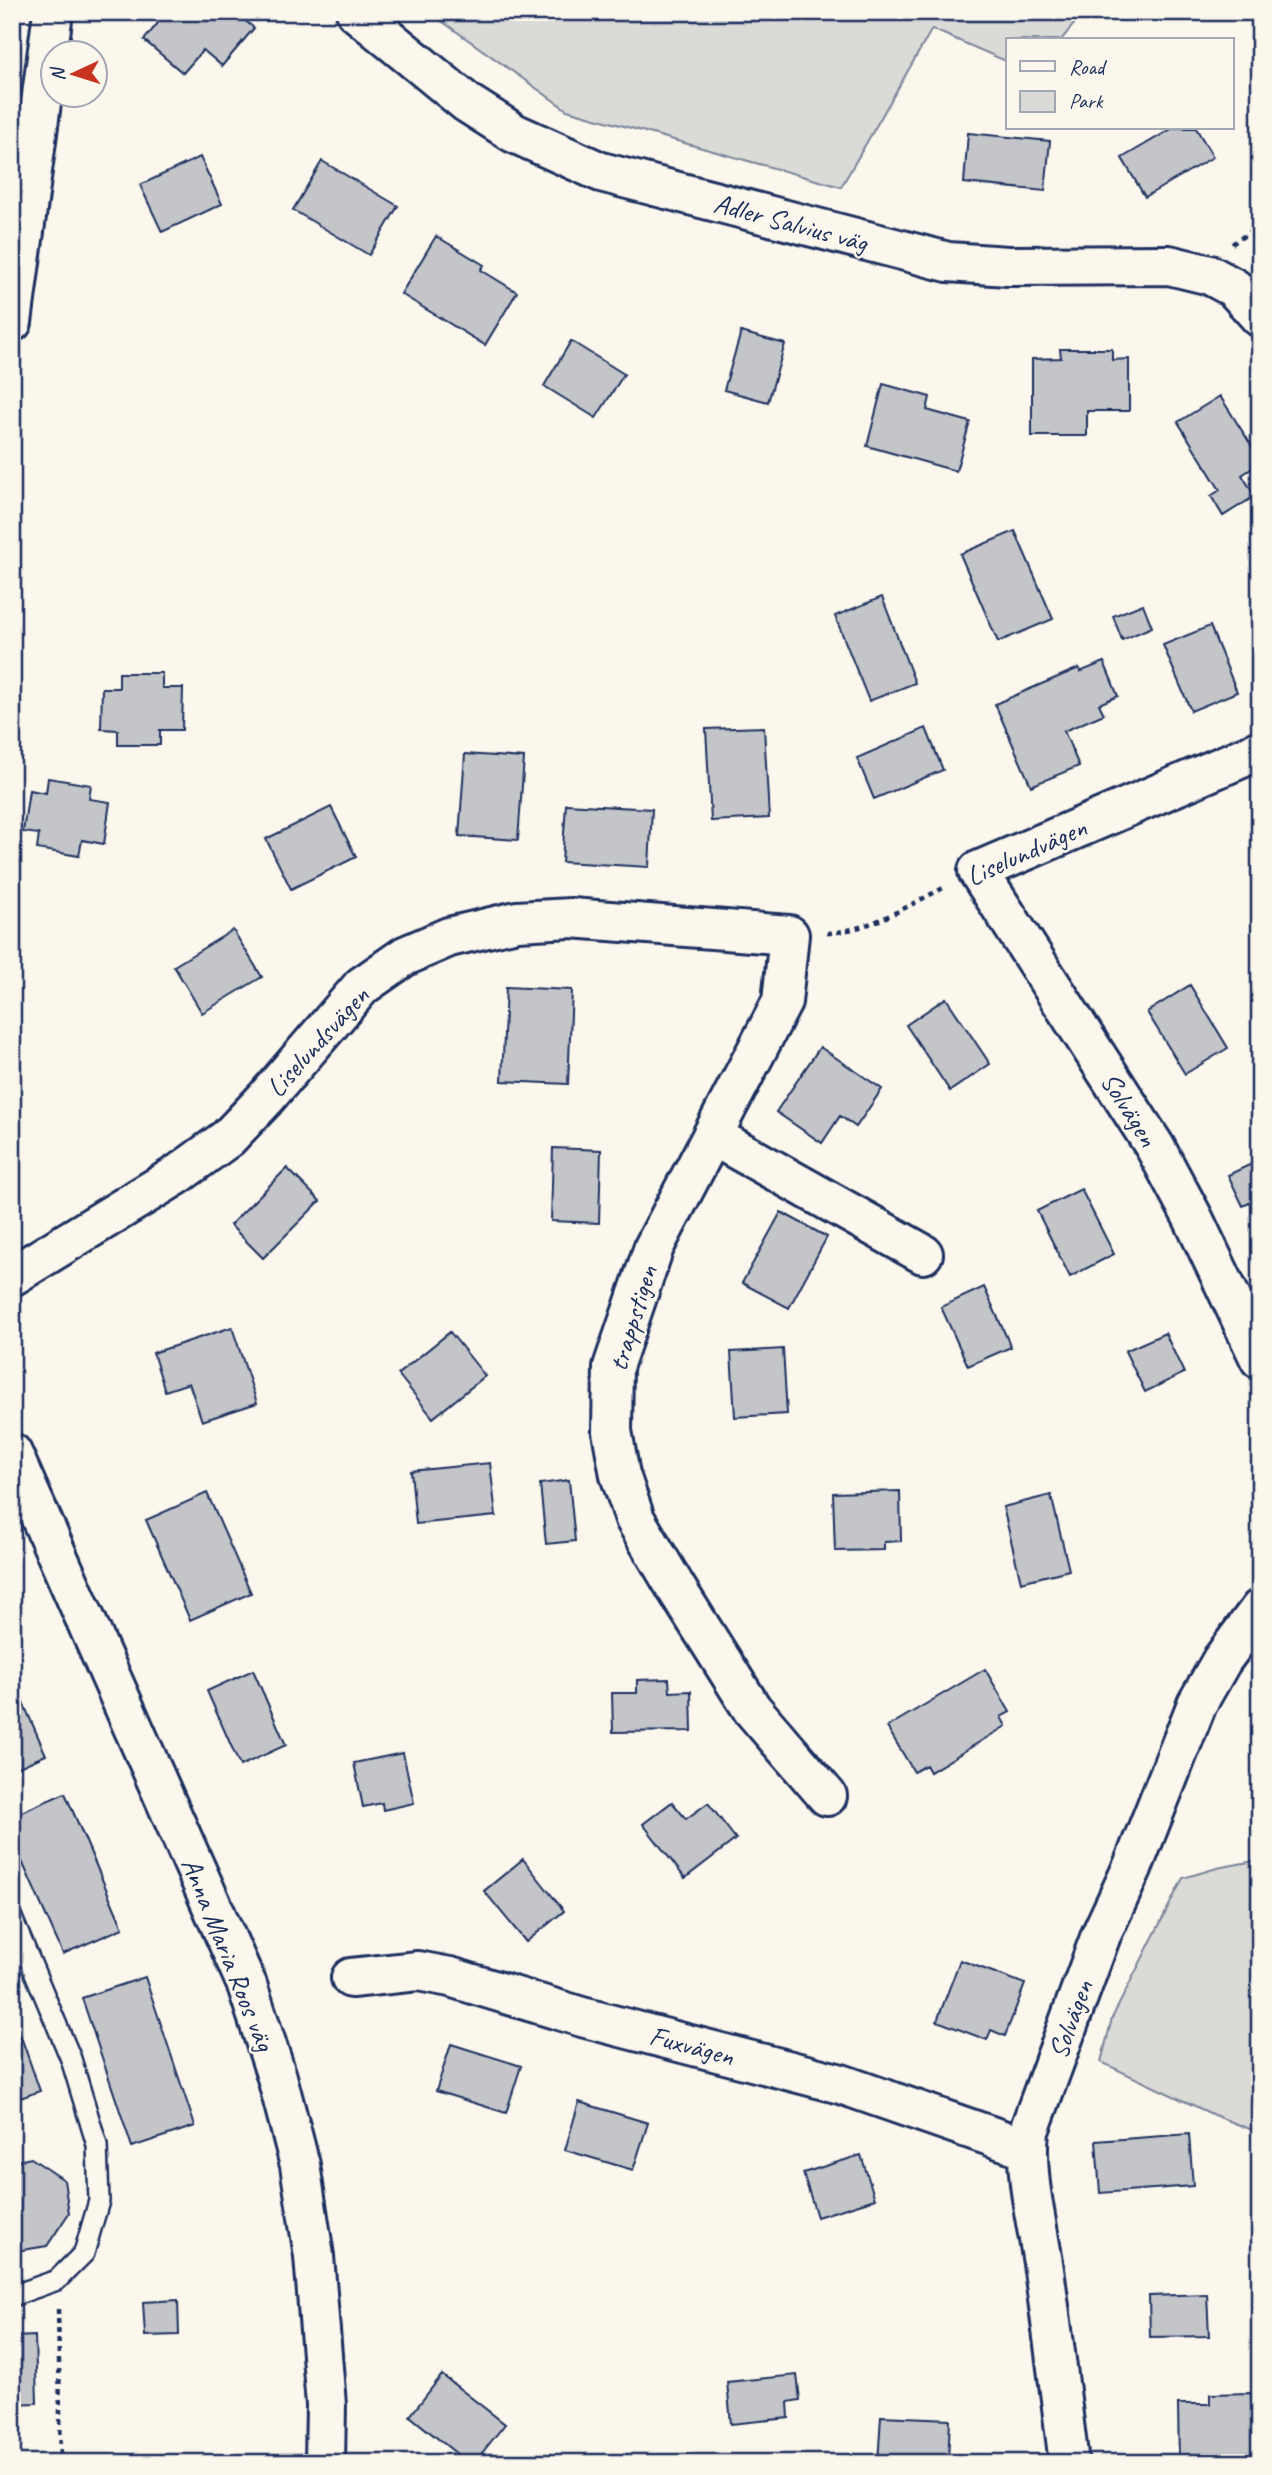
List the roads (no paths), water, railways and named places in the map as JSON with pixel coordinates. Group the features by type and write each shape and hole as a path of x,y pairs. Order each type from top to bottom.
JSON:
{"street":[{"path":"12,322 53,12"},
{"name":"Adler Salvius väg","path":"356,12 467,103 514,133 601,172 948,262 1007,266 1169,265 1210,275 1234,288 1260,317"},
{"name":"Liselundvägen","path":"978,871 1260,750"},
{"name":"Solvägen","path":"978,871 1155,1147 1260,1359"},
{"name":"Liselundsvägen","path":"12,1276 177,1175 228,1138 362,986 405,956 449,937 517,921 571,918 789,935"},
{"name":"trappstigen","path":"789,935 782,1002 654,1247 617,1355 612,1378 612,1431 620,1475 635,1519 669,1577 752,1709 827,1796"},
{"path":"713,1136 923,1254"},
{"name":"Anna Maria Roos väg","path":"15,1470 247,1985 277,2077 300,2165 314,2256 326,2405 325,2463"},
{"name":"Solvägen","path":"1069,2463 1028,2149 1030,2131 1069,2019 1197,1704 1222,1660 1260,1609"},
{"name":"Fuxvägen","path":"351,1978 418,1971 450,1977 582,2017 841,2084 1028,2149"}],"lane":[{"path":"12,1918 71,2059 97,2146 99,2201 84,2253 57,2280 12,2296"}]}
